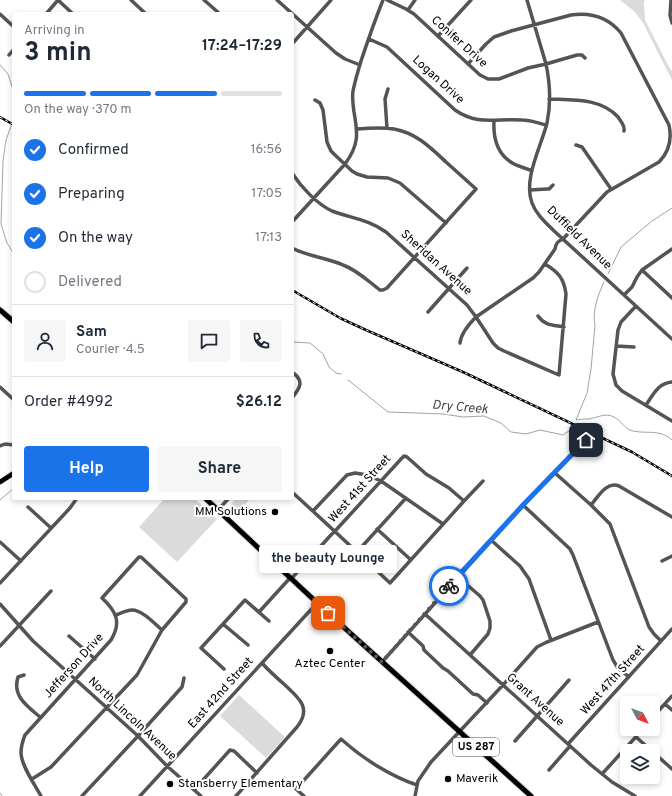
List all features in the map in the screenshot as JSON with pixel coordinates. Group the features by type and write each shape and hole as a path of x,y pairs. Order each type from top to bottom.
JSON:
{"highway":[{"path":"0,310 12,320"},
{"name":"US 287","path":"207,500 317,603 531,796"}],"main road":[{"path":"0,482 12,474"}],"street":[{"path":"48,12 58,0 71,12"},
{"path":"131,0 144,12"},
{"path":"204,0 218,12"},
{"path":"278,0 291,12"},
{"path":"294,42 331,0"},
{"path":"294,220 345,164 354,149 357,129 352,94 368,39 383,0"},
{"name":"Conifer Drive","path":"387,0 408,10 483,77 490,80 499,79 522,70 576,56 582,55 585,58"},
{"path":"408,10 415,0"},
{"path":"438,36 471,0"},
{"path":"527,0 548,73 549,100 546,125 532,171 530,190 549,189 553,185"},
{"path":"671,0 670,15 672,23"},
{"path":"460,343 461,338 469,325 476,317 533,278 545,264 555,249 556,244 563,239 611,189 655,165 663,158 670,146 671,136 669,125 626,40 612,24 595,15 583,13 560,17 494,37 468,64"},
{"path":"0,14 12,25"},
{"path":"294,15 336,54 360,65"},
{"name":"Logan Drive","path":"368,39 387,46 455,110 465,116 475,119 494,121 521,120 546,125"},
{"path":"9,55 12,51"},
{"path":"387,128 386,99 388,89"},
{"path":"315,100 320,103 324,110 326,136 329,146 335,155 352,171 362,175 388,178 400,183 446,223"},
{"path":"549,100 589,102 600,105 616,115 625,127 624,131"},
{"path":"494,121 495,142 501,152 508,160 532,171"},
{"path":"294,249 351,268 380,290 383,290 415,258 476,189 425,143 409,133 387,128 357,129"},
{"path":"576,145 582,147 611,189"},
{"name":"Sheridan Avenue","path":"294,176 302,187 326,208 376,225 386,232 467,305 498,348 560,375 564,327"},
{"name":"Duffield Avenue","path":"530,190 532,203 544,222 672,339"},
{"path":"624,295 632,287 642,270 672,249"},
{"path":"538,316 545,323 564,327 566,298 565,286 559,274 545,264"},
{"path":"428,312 467,268"},
{"path":"642,270 672,298"},
{"path":"636,306 619,326 613,374 614,381 622,391 672,421"},
{"path":"616,346 634,347"},
{"path":"294,374 300,383 298,390 294,395"},
{"path":"646,405 660,386 665,383 672,382"},
{"path":"0,387 12,398"},
{"path":"382,662 523,505 586,440"},
{"path":"0,446 5,444 12,445"},
{"name":"West 41st Street","path":"259,612 335,532 404,456 426,474 449,488 464,501"},
{"path":"313,511 347,475 356,473 367,475 381,481 443,524"},
{"path":"555,473 610,524 649,627 661,641"},
{"path":"294,494 390,582 483,480"},
{"path":"591,505 607,487 614,484 672,517"},
{"path":"357,552 406,498"},
{"path":"0,583 70,508 76,500"},
{"path":"218,510 227,500"},
{"path":"523,505 570,549 614,664 629,677"},
{"path":"28,507 51,528"},
{"path":"377,530 410,560"},
{"path":"491,540 520,566 528,579 551,640"},
{"path":"0,542 21,561"},
{"path":"662,561 672,556"},
{"path":"32,779 51,767 137,675 162,630 186,601 186,599 141,557 139,557 102,598 110,605 116,615 129,611 137,611 142,613 162,630"},
{"path":"458,577 483,600 491,623 488,634 470,655"},
{"path":"0,646 51,591"},
{"path":"224,669 201,648 245,600 269,621"},
{"name":"East 42nd Street","path":"140,796 317,603"},
{"name":"North Lincoln Avenue","path":"0,604 33,641 138,736 167,766 201,796"},
{"name":"Grant Avenue","path":"425,614 602,774 635,796"},
{"name":"Jefferson Drive","path":"41,796 22,759 21,749 25,735 108,645 114,636 117,626 116,615"},
{"path":"415,796 417,785 424,771 431,762 537,647 598,622"},
{"path":"223,624 248,645"},
{"name":"West 47th Street","path":"549,770 569,745 672,629"},
{"path":"408,632 443,668 448,670 473,694 478,695 486,703"},
{"path":"69,636 95,659"},
{"path":"236,796 299,725 303,718 304,711 302,703 298,697 262,663"},
{"path":"24,675 18,677 18,693 23,702 40,718"},
{"path":"82,796 182,687 184,678"},
{"path":"515,741 569,680"},
{"path":"660,709 672,696"},
{"path":"665,704 672,710"},
{"path":"602,774 636,737 643,744"},
{"path":"304,796 296,788 342,738 362,756 401,779 417,785"},
{"path":"194,790 230,750 234,751 257,773"},
{"path":"660,759 672,769"}],"shaded area":[{"path":"620,0 645,0 645,20 672,71 672,80 643,23 635,12"},
{"path":"163,500 196,500 217,519 177,562 139,527"},
{"path":"234,500 249,500 240,510 236,511 231,507"},
{"path":"239,695 285,737 266,758 220,716"}],"waterway":[{"path":"0,65 8,74 12,87"},
{"path":"12,124 6,140 3,161 1,224 7,243 12,251"},
{"name":"Dry Creek","path":"608,274 621,247 652,221 672,208"},
{"name":"Dry Creek","path":"604,282 594,314 595,325 587,393 576,420 607,415 619,420 630,430 659,433 672,440"},
{"name":"Dry Creek","path":"294,342 310,343 323,354 329,367 336,373 341,374"},
{"name":"Dry Creek","path":"348,380 388,412 443,414 463,417 484,416 501,423 511,432 526,434 540,430 563,435 573,428"},
{"name":"Dry Creek","path":"0,500 12,490"}],"railway":[{"path":"0,117 12,124"},
{"path":"294,291 340,318 463,372 632,452 672,476"}],"way so far":[{"path":"328,613 382,662 449,586"}],"place":[{"name":"MM Solutions","path":"275,512"},
{"name":"the beauty Lounge","path":"328,613"},
{"name":"Aztec Center","path":"330,651"},
{"name":"Maverik","path":"448,779"},
{"name":"Stansberry Elementary","path":"170,784"}],"route":[{"path":"449,586 523,505 586,440"}]}
